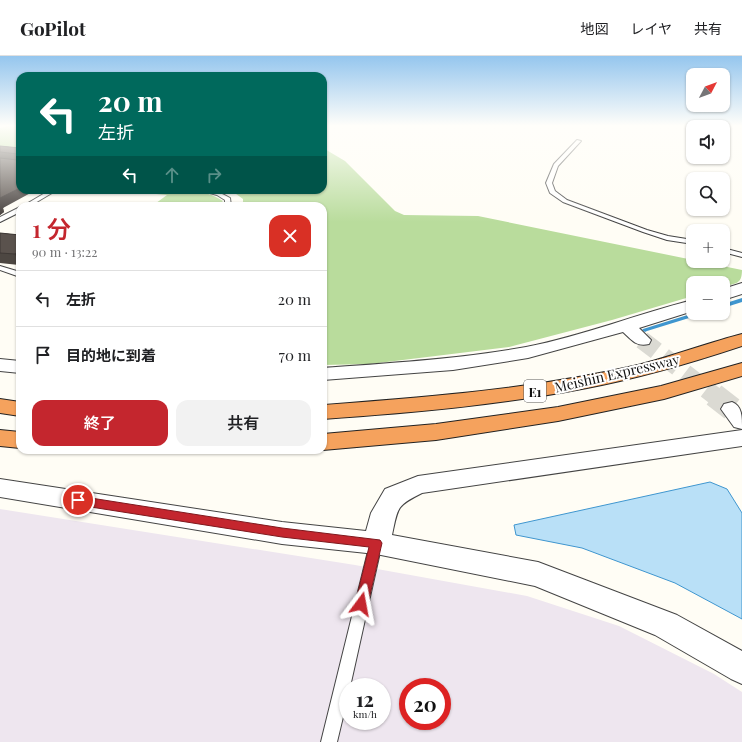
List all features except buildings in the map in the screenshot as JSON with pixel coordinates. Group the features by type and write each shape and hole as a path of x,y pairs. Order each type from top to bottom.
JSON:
{"highway":[{"name":"Meishin Expressway","path":"327,412 419,405 540,391 637,372 721,348 742,340"},
{"name":"Meishin Expressway","path":"327,442 436,432 558,414 664,392 742,369"},
{"path":"0,406 16,408"},
{"path":"0,438 16,440"}],"street":[{"path":"730,292 742,288"},
{"path":"327,374 460,363 528,352 627,326 686,307"},
{"path":"627,326 642,340"},
{"path":"0,364 16,366"},
{"path":"376,543 384,513 394,496 418,485 742,438"},
{"path":"0,488 282,533 376,543 538,574 666,625 742,668"}],"lane":[{"path":"563,158 556,165 549,183 552,192 565,201 645,232 686,241"},
{"path":"33,202 47,194"},
{"path":"219,194 228,199 228,202"},
{"path":"0,220 16,211"},
{"path":"730,251 742,254"},
{"path":"0,268 16,274"},
{"path":"329,742 376,543"}],"shaded area":[{"path":"0,509 355,565 527,596 619,626 714,674 742,692 742,742 0,742"}],"green space":[{"path":"327,158 340,158 345,161 395,211 404,215 478,216 686,259 686,268 730,268 742,270 742,275 737,283 730,285 730,276 686,276 686,298 612,320 509,347 370,364 327,365 327,202 243,202 243,199 236,194 327,194"},
{"path":"156,194 208,194 223,201 157,202 167,195"}],"water":[{"path":"710,482 727,489 742,513 742,619 675,583 582,548 516,535 514,525"}],"waterway":[{"path":"730,304 742,300"},
{"path":"645,330 686,317"}],"tunnel":[{"path":"642,340 715,396"},
{"path":"714,395 732,409"}],"route":[{"path":"78,500 282,533 376,543 361,604"}]}
